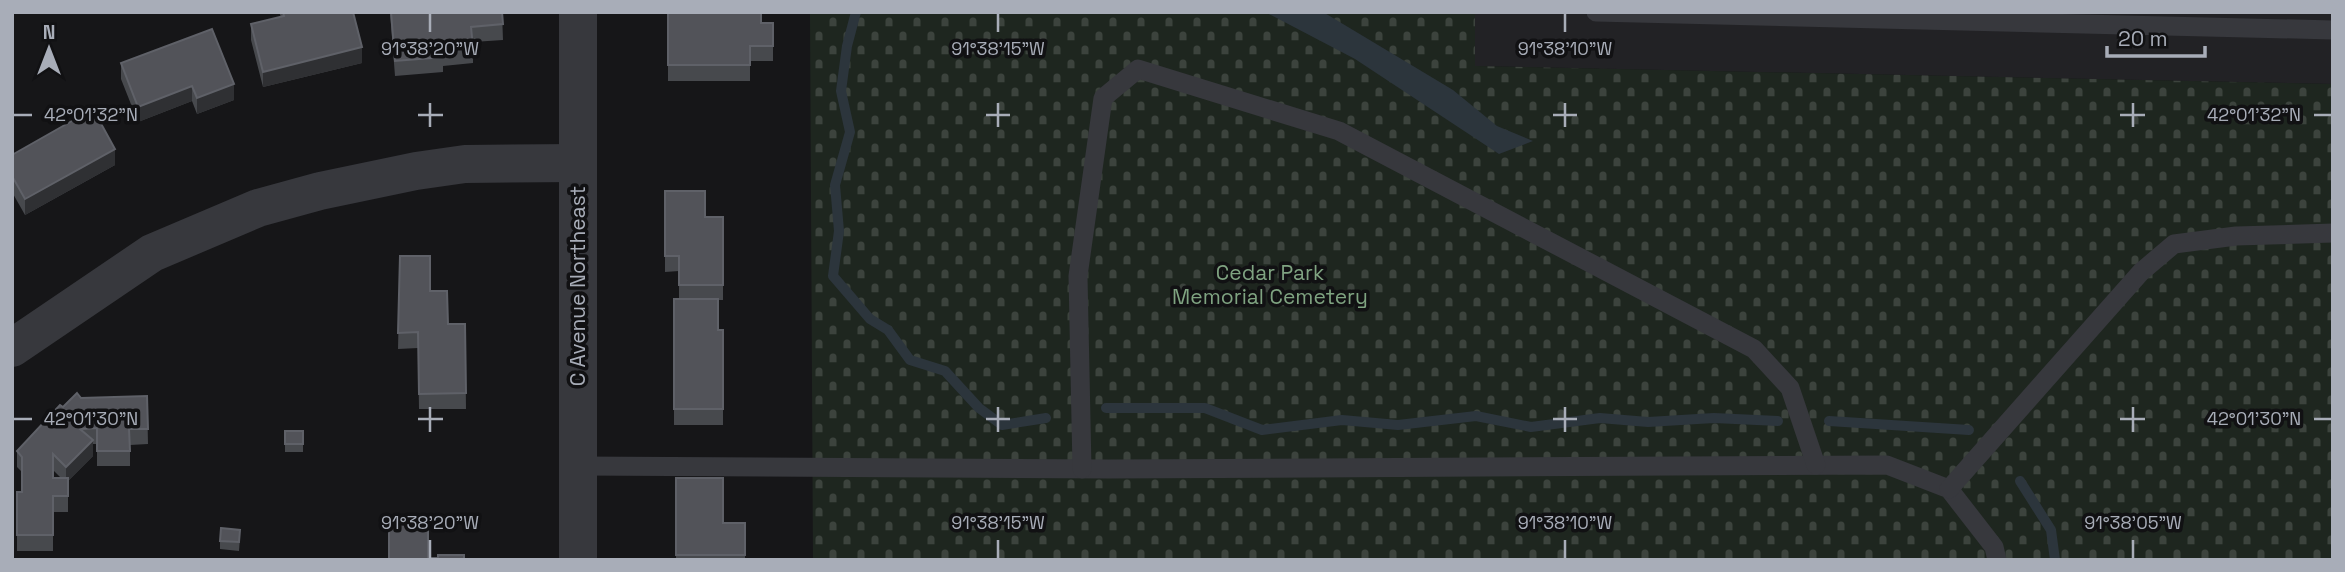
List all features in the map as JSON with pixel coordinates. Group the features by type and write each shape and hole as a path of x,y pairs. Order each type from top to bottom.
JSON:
{"street":[{"name":"C Avenue Northeast","path":"578,12 578,560"},
{"path":"12,348 152,253 258,208 416,170 465,164 578,163"}],"lane":[{"path":"1596,12 2333,30"},
{"path":"1082,469 1078,276 1099,125 1103,98 1138,69 1339,131 1754,349 1790,388 1816,465"},
{"path":"1949,489 2141,272 2174,244 2236,236 2333,233"},
{"path":"578,466 1082,469 1887,465 1949,489 1994,547 1997,560"}],"shaded area":[{"path":"1265,12 1323,12 1453,90 1497,126 1533,141 1499,154 1355,59"},
{"path":"1475,12 2333,12 2333,84 1475,66"}],"green space":[{"name":"Cedar Park Memorial Cemetery","path":"810,12 1475,12 1475,66 2333,84 2333,560 813,560"}],"building":[{"path":"283,12 353,12 362,47 263,72 251,24 284,16"},
{"path":"391,12 502,12 503,24 471,27 473,47 443,50 443,57 395,61"},
{"path":"668,12 761,12 761,23 773,23 773,46 750,46 750,65 668,65"},
{"path":"212,29 234,84 197,98 192,86 138,107 121,63"},
{"path":"93,109 115,149 25,199 12,176 12,155"},
{"path":"665,191 705,191 705,217 723,217 723,285 679,285 679,256 665,256"},
{"path":"400,256 430,256 430,291 447,291 448,324 465,324 466,393 419,394 418,332 398,333"},
{"path":"674,299 718,299 718,330 723,330 723,409 674,409"},
{"path":"77,393 81,398 147,396 148,429 129,429 130,451 97,451 97,428 80,429 93,440 66,467 53,454 53,478 68,478 68,496 53,496 53,535 17,535 17,492 22,492 22,457 17,451 60,405 63,407"},
{"path":"285,431 303,431 303,444 285,444"},
{"path":"676,478 723,478 723,523 745,523 745,555 676,555"},
{"path":"389,522 428,522 428,558 438,558 438,555 464,555 464,560 389,560"},
{"path":"221,528 240,530 239,542 220,541"}],"waterway":[{"path":"856,12 847,46 841,91 850,132 835,185 839,231 833,276 870,319 888,330 910,360 945,371 979,408 1002,425 1046,418"},
{"path":"1106,408 1205,408 1262,430 1342,420 1398,425 1476,416 1531,427 1600,418 1648,422 1714,418 1778,421"},
{"path":"1829,421 1969,430"},
{"path":"2020,481 2051,530 2055,560"}]}
